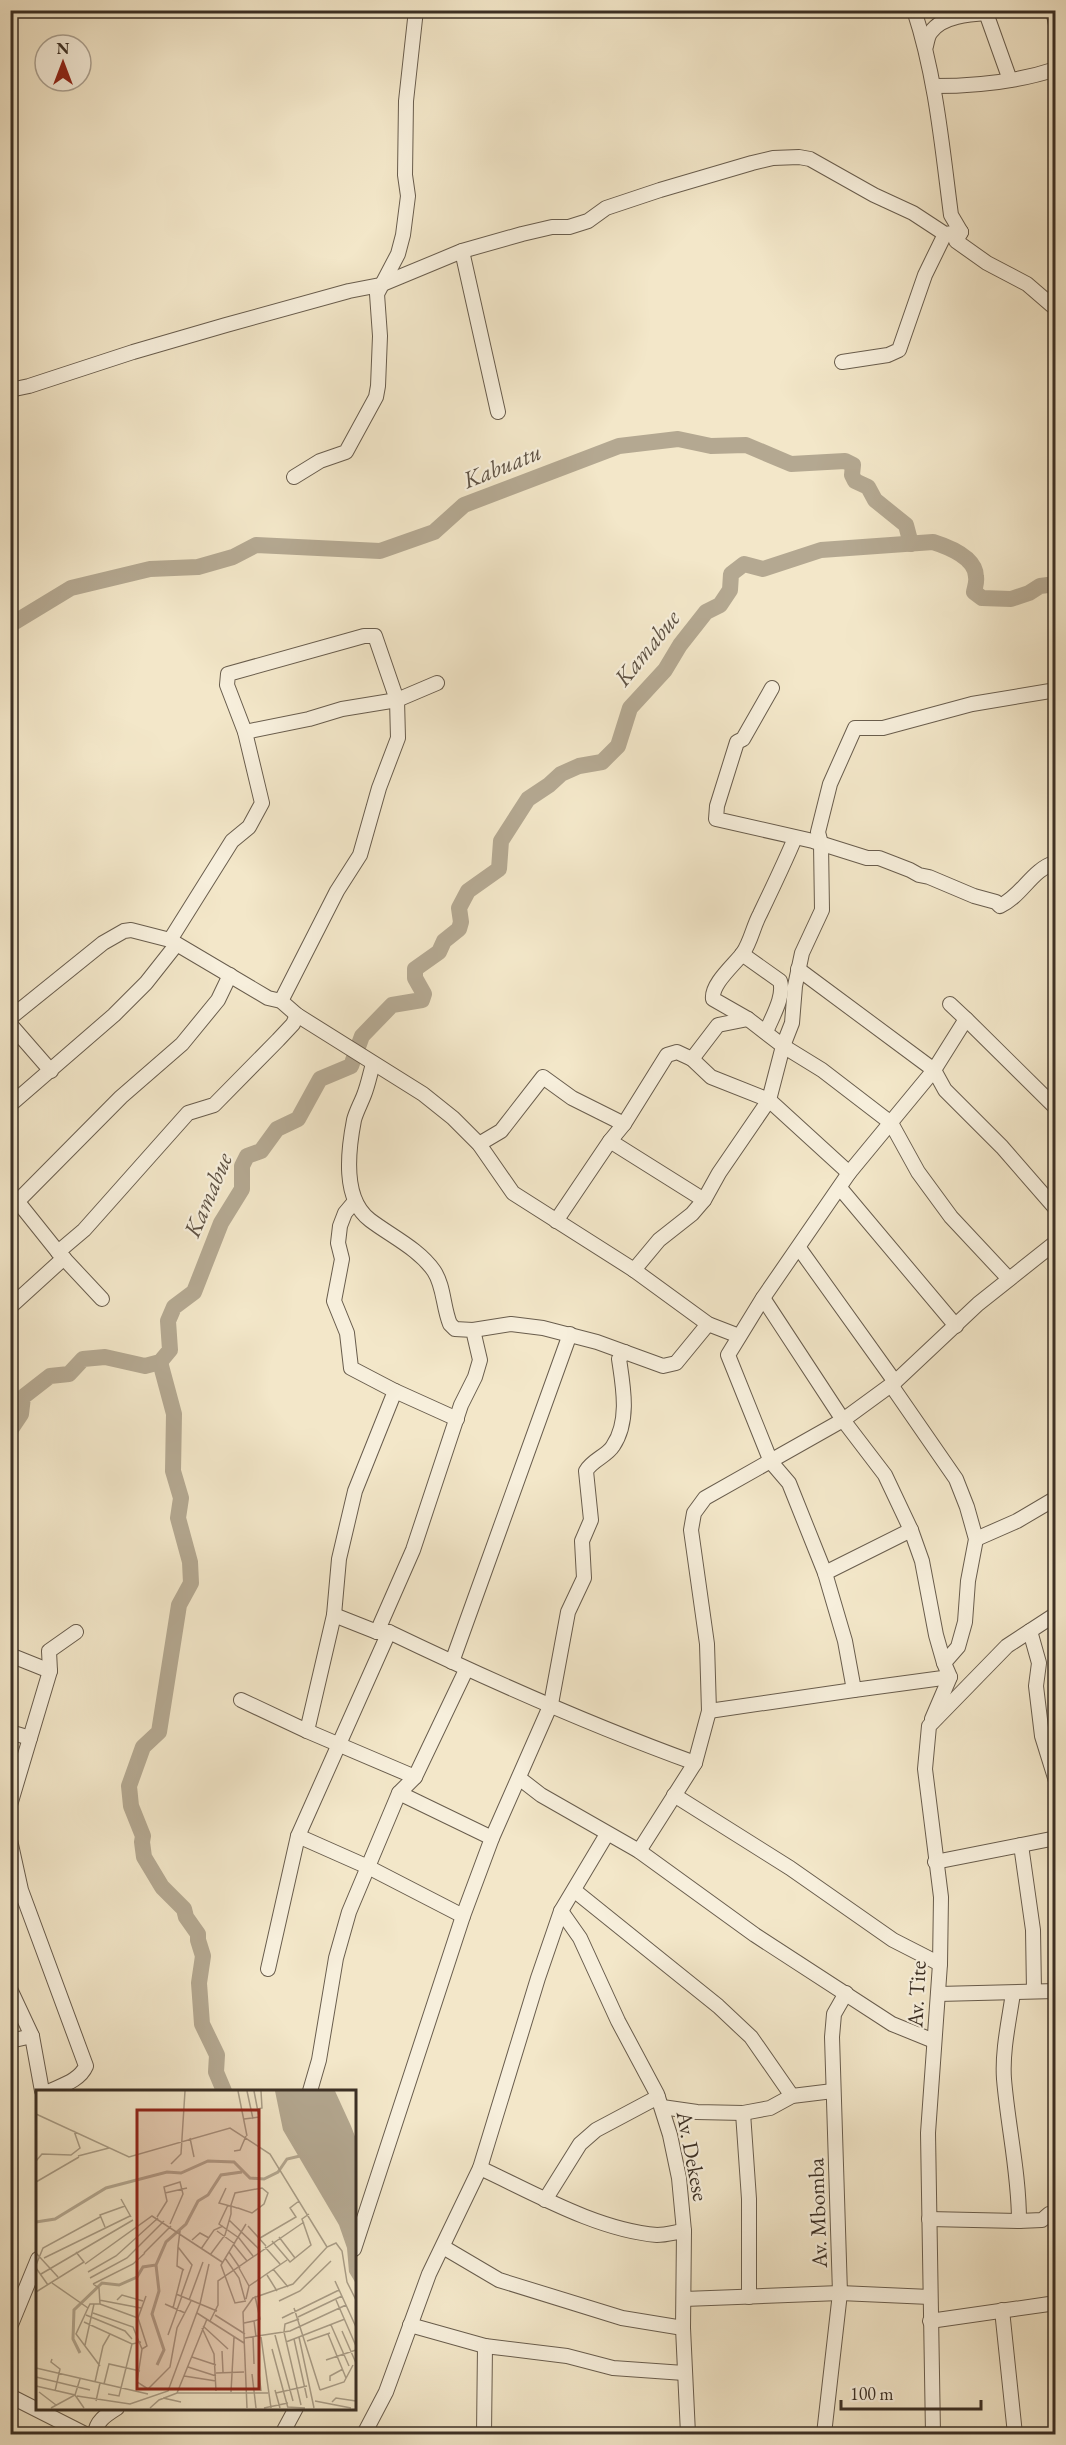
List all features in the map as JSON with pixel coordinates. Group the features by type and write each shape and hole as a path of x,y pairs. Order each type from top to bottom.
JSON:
{"street":[{"path":"294,477 321,461 346,452 376,397 380,336 377,294 398,254 408,196 405,175 406,101 416,10"},
{"path":"914,10 926,46 934,86 951,215 961,232"},
{"path":"1053,10 1056,25"},
{"path":"926,46 931,31 941,24 965,15 986,12 1010,80"},
{"path":"934,86 1010,80 1036,76 1056,69"},
{"path":"10,390 226,325 349,291 380,285 462,251 552,227 569,227 588,221 606,208 660,190 774,158 810,159 874,195 913,213 945,234 961,232"},
{"path":"961,232 956,241 966,250 1027,284 1056,309"},
{"path":"842,362 888,355 899,350 925,275 945,234"},
{"path":"462,251 498,412"},
{"path":"10,1105 51,1071 146,983 173,943 232,841 249,827 262,803 245,732 227,685 228,674 370,635 377,639 398,700 398,738 379,788 360,855 337,891 281,1001"},
{"path":"245,732 398,700 436,683"},
{"path":"772,688 743,739 737,742 717,806 716,819 821,844 867,858 879,858 1000,906 1026,885 1040,868 1056,862"},
{"path":"634,1270 659,1240 692,1215 704,1200 719,1173 769,1100 783,1046 792,1023 802,953 822,910 821,844 818,832 830,784 855,728 883,728 972,704 1056,690"},
{"path":"795,838 775,887 742,954 720,982 712,997 748,1018 783,1046 822,1070 891,1123 918,1172 938,1199 1009,1279"},
{"path":"10,1018 103,943 124,931 138,931 173,943 268,998 281,1001 297,1015 423,1095 453,1118 479,1144 513,1193 634,1270 708,1324 740,1336"},
{"path":"742,954 780,981 782,986 777,1007 766,1032"},
{"path":"798,969 934,1070 945,1090 1002,1147 1056,1209"},
{"path":"102,1299 14,1205 121,1097 182,1044 218,1000 230,975"},
{"path":"950,1004 1056,1108"},
{"path":"10,1307 84,1230 188,1113 214,1105 293,1024 297,1015"},
{"path":"692,1059 718,1025 748,1018"},
{"path":"854,1690 845,1641 825,1573 789,1483 771,1462 728,1357 729,1351 849,1173 934,1070 966,1019"},
{"path":"10,1024 51,1071"},
{"path":"556,1221 610,1140 624,1124 667,1055 677,1053 692,1059 711,1077 769,1100 849,1173"},
{"path":"373,1064 355,1118 349,1157 355,1201 362,1214 428,1263 436,1274 447,1318 455,1329 473,1330 511,1324 570,1335 663,1366 676,1363 708,1324"},
{"path":"479,1144 501,1131 543,1077 572,1098 624,1124"},
{"path":"610,1140 704,1200"},
{"path":"840,1188 956,1326"},
{"path":"355,1201 345,1213 340,1226 338,1243 342,1259 334,1301 347,1333 351,1368 457,1419"},
{"path":"639,1851 694,1763 709,1712 707,1644 691,1530 694,1514 705,1498 843,1420 893,1383 978,1304 1056,1242"},
{"path":"799,1248 893,1383 956,1479 967,1507 976,1539 968,1581 965,1622 958,1647 944,1663"},
{"path":"709,1712 950,1677 936,1635 922,1561 911,1530 885,1475 843,1420 763,1298"},
{"path":"268,1969 298,1836 383,1632 461,1405 475,1377 480,1359 473,1330"},
{"path":"452,1662 570,1335"},
{"path":"356,2242 463,1916 492,1838 551,1704 568,1612 584,1578 582,1541 591,1520 586,1471 613,1448 618,1437 625,1398 619,1359 625,1352"},
{"path":"307,1731 334,1615 339,1559 355,1491 395,1391"},
{"path":"976,1539 1017,1521 1056,1498"},
{"path":"825,1573 911,1530"},
{"path":"929,1726 1007,1646 1056,1614"},
{"path":"334,1615 383,1632 626,1738 694,1763"},
{"path":"1030,1630 1039,1663 1036,1686 1042,1736 1056,1781"},
{"path":"10,1805 50,1671 49,1651 76,1632"},
{"path":"10,1655 50,1671"},
{"path":"310,2090 319,2060 336,1958 349,1912 399,1794 415,1777 466,1670"},
{"name":"Av. Tite","path":"933,2434 928,2133 940,1964 941,1896 925,1769 929,1726 950,1677"},
{"path":"241,1700 415,1777"},
{"path":"10,1732 30,1738"},
{"path":"519,1778 541,1795 639,1851 755,1935 892,2024 934,2041"},
{"path":"399,1794 492,1838"},
{"path":"674,1795 790,1868 893,1940 940,1964"},
{"path":"364,2434 386,2392 429,2274 444,2247 463,2200 480,2168 561,1911 607,1834"},
{"path":"298,1836 368,1867 463,1916"},
{"path":"935,1862 1056,1838"},
{"path":"10,1840 21,1890 86,2066 83,2073 76,2078 52,2090"},
{"path":"1021,1845 1033,1930 1034,1991"},
{"path":"575,1891 718,2006 751,2037 792,2096"},
{"name":"Av. Dekese","path":"561,1911 580,1938 618,2021 660,2102 679,2178 684,2231 683,2328 688,2434"},
{"path":"10,1989 32,2036 42,2090"},
{"path":"938,1994 1056,1991"},
{"name":"Av. Mbomba","path":"824,2434 840,2293 832,2037 834,2014 846,1993"},
{"path":"1013,1993 1004,2056 1004,2079 1019,2185 1019,2221"},
{"path":"10,2041 32,2036"},
{"path":"545,2200 580,2144 596,2130 660,2102 697,2112 743,2113 770,2108 792,2096 833,2091"},
{"path":"743,2113 749,2199 749,2296"},
{"path":"480,2168 545,2200 577,2213 635,2231 659,2235 684,2231"},
{"path":"929,2219 1042,2220 1049,2214 1056,2213"},
{"path":"444,2247 499,2280 622,2318 683,2328"},
{"path":"10,2327 36,2263"},
{"path":"10,2283 25,2287"},
{"path":"684,2299 840,2293 930,2297"},
{"path":"930,2321 1056,2303"},
{"path":"1002,2310 1015,2434"},
{"path":"410,2325 485,2346 567,2356 613,2368 684,2373"},
{"path":"484,2434 485,2346"},
{"path":"10,2396 85,2434"},
{"path":"95,2434 96,2426 116,2409"},
{"path":"282,2434 295,2409"}],"waterway":[{"name":"Kabuatu","path":"10,625 71,588 150,569 198,567 233,557 256,545 380,551 434,532 464,505 619,446 678,439 711,446 746,445 791,464 845,461 853,465 852,475 855,481 868,487 875,500 906,525 911,544"},
{"name":"Kamabue","path":"10,1434 21,1414 23,1397 50,1376 69,1374 83,1359 105,1357 145,1366 160,1362 170,1350 168,1321 174,1307 194,1292 221,1223 242,1189 242,1166 247,1156 261,1151 277,1129 298,1119 320,1079 351,1066 362,1036 392,1005 422,1000 424,994 415,978 415,969 439,952 444,941 459,929 461,922 459,908 468,891 499,869 501,841 528,799 561,774 579,766 602,762 618,746 630,708 665,670 680,645 706,612 720,605 730,590 731,574 744,564 763,569 821,550 933,542 954,550 972,564 976,579 974,592 982,598 1011,599 1029,593 1040,586 1056,584"},
{"path":"160,1362 174,1414 173,1471 181,1498 178,1518 190,1562 191,1583 179,1605 159,1732 143,1747 129,1786 131,1806 143,1836 144,1857 162,1887 184,1909 186,1917 198,1934 203,1956 199,1983 202,2024 217,2055 216,2072 224,2090"}]}
